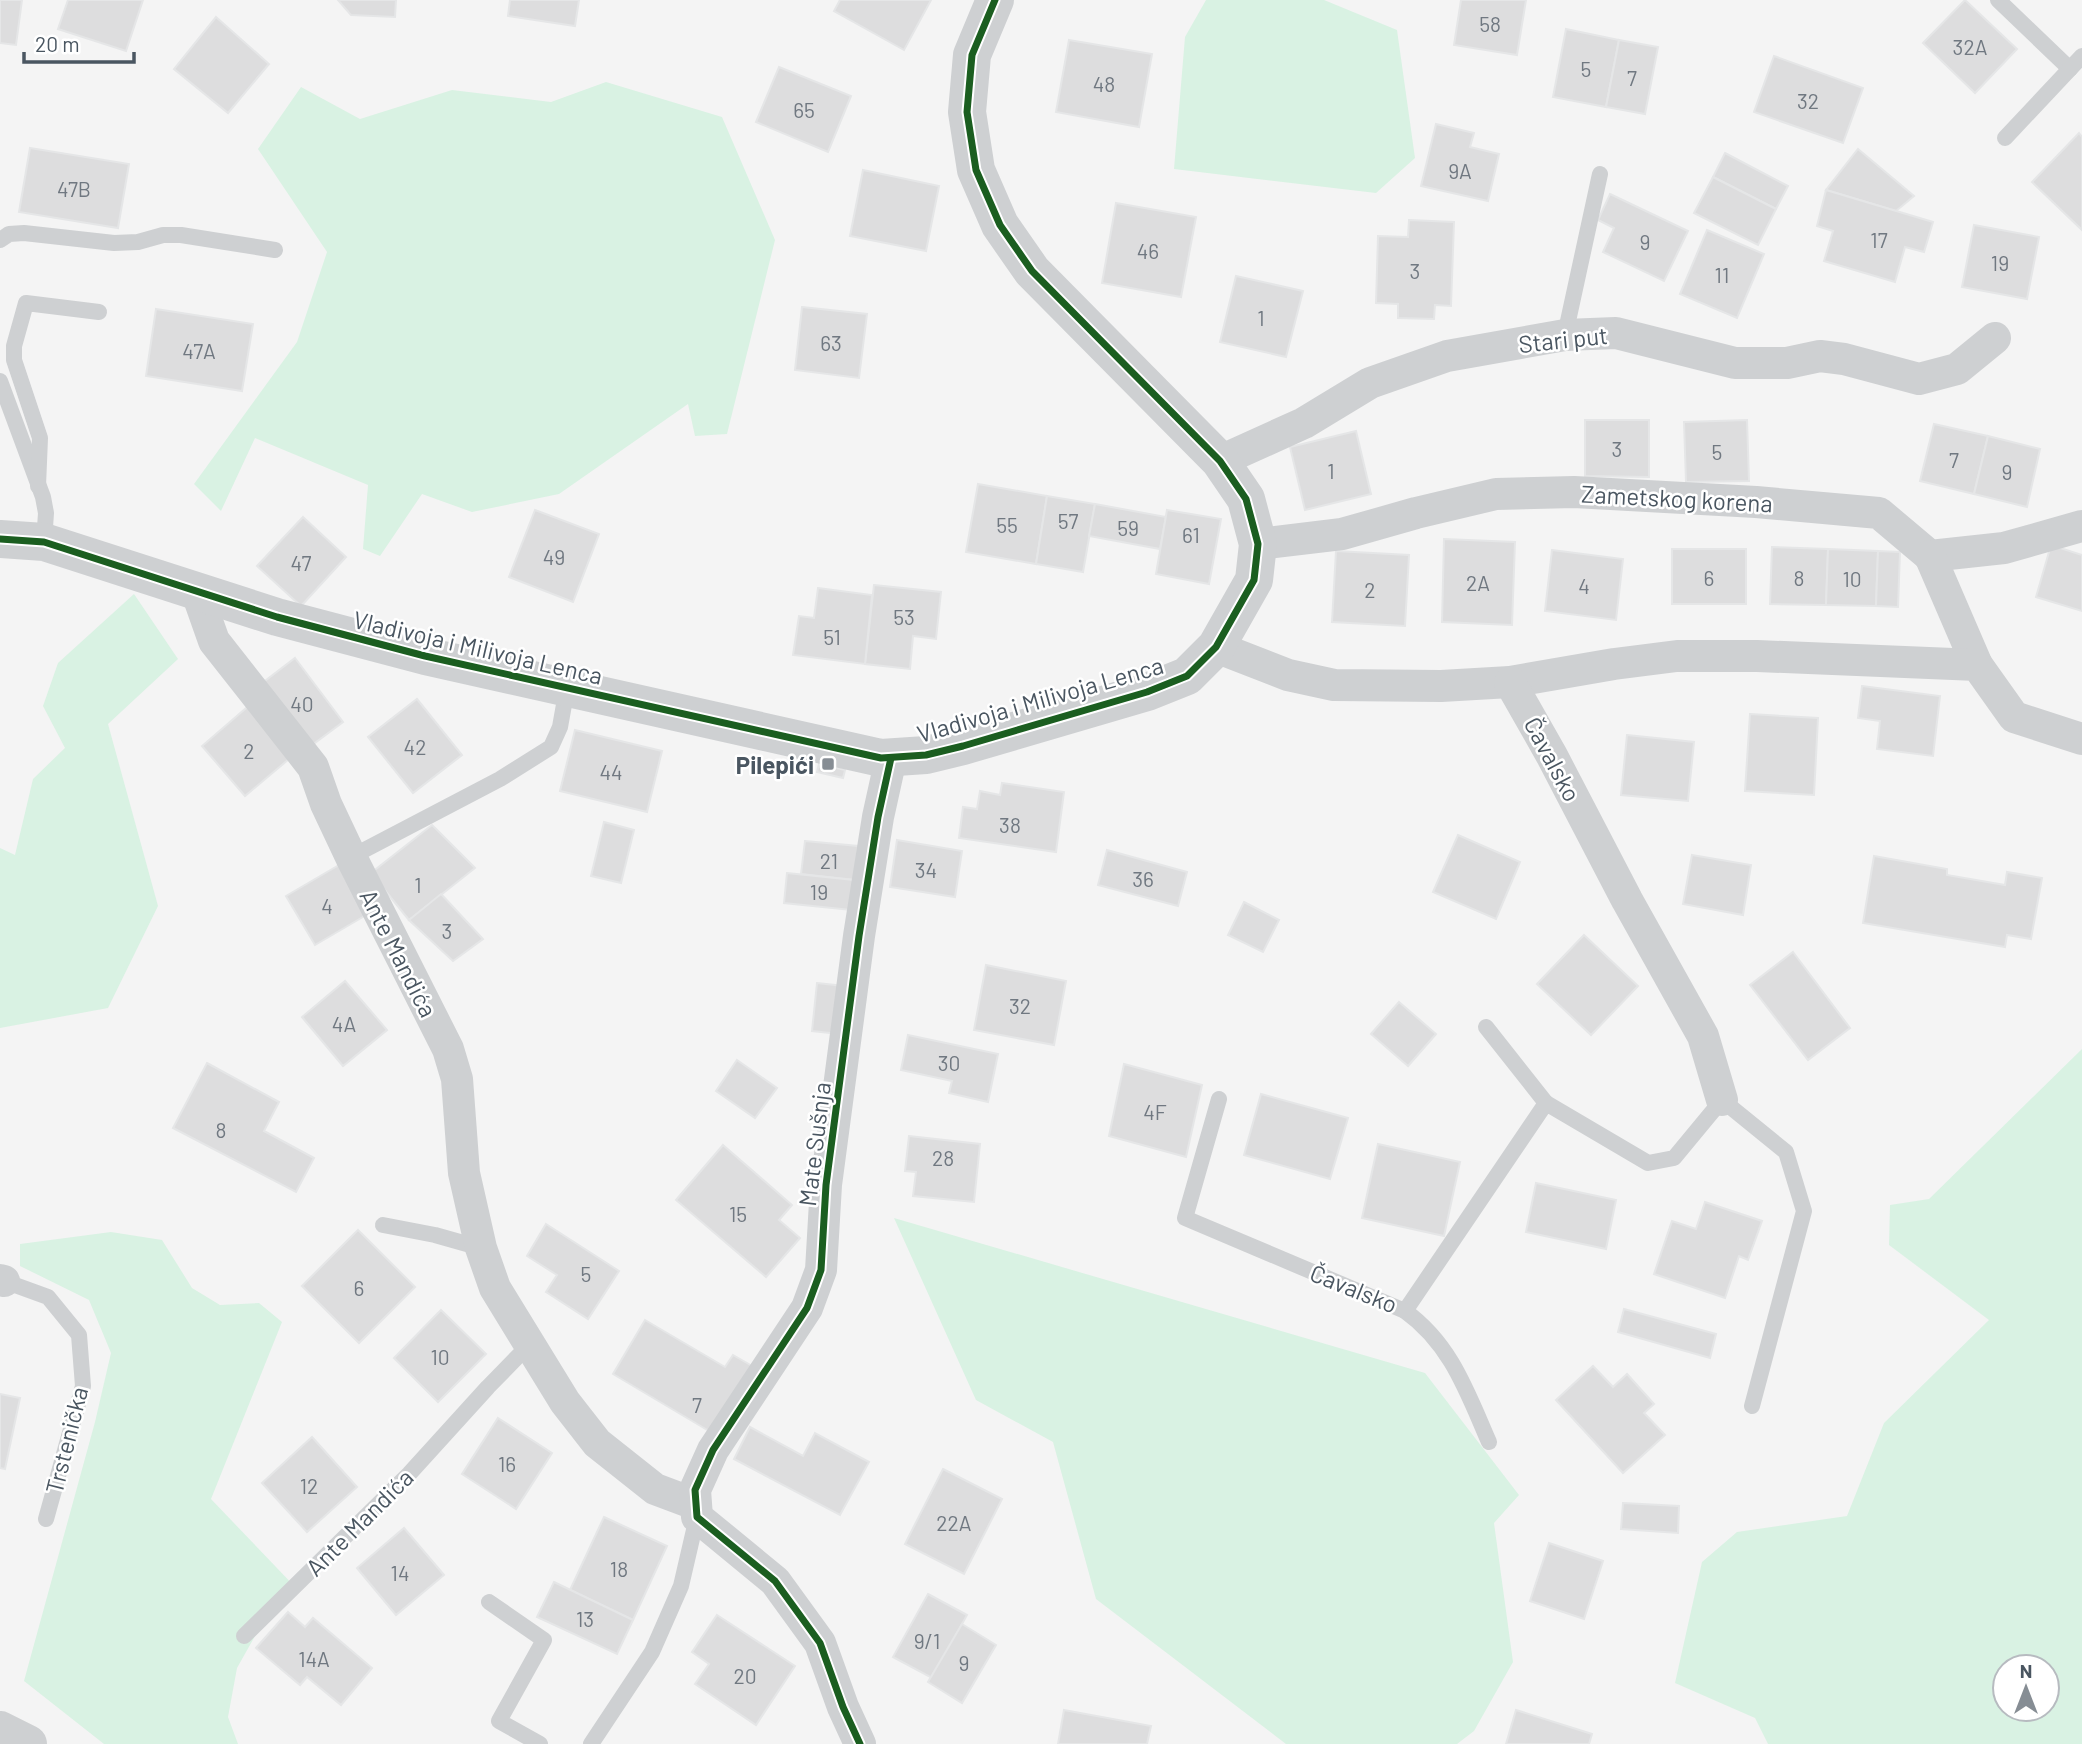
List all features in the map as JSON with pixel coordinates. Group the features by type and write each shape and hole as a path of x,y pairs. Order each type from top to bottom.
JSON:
{"street":[{"name":"Vladivoja i Milivoja Lenca","path":"0,539 44,542 277,617 425,656 856,753 891,758 926,755 963,746 1147,692 1187,676 1216,647 1254,580 1258,544 1246,499 1220,461 1032,271 1000,225 976,170 967,113 972,55 995,0"},
{"name":"Stari put","path":"1220,461 1304,423 1370,383 1447,356 1565,335 1616,333 1735,363 1787,363 1820,356 1919,379 1957,369 1995,338"},
{"name":"Zametskog korena","path":"1258,544 1342,534 1496,494 1574,492 1756,502 1879,513 1930,556"},
{"path":"2082,526 2004,548 1930,556 1977,665 2014,718 2082,739"},
{"name":"Ante Mandića","path":"196,590 214,641 313,767 326,804 351,858 449,1049 457,1079 464,1173 481,1248 495,1288 565,1402 597,1443 655,1489 696,1511 775,1581 820,1643 843,1707 860,1744"},
{"name":"Čavalsko","path":"1216,647 1288,675 1334,685 1441,686 1510,682 1677,656 1756,656 1977,665"},
{"name":"Čavalsko","path":"1510,682 1552,756 1626,900 1703,1036 1722,1100"},
{"name":"Mate Sušnja","path":"696,1511 695,1490 713,1450 807,1308 821,1270 826,1185 859,936 878,817 891,758"},
{"path":"0,1730 28,1744"}],"lane":[{"path":"1998,0 2070,69"},
{"path":"2005,138 2082,56"},
{"path":"1565,335 1600,174"},
{"path":"0,240 9,234 24,233 114,243 138,242 163,234 275,250"},
{"path":"38,486 40,438 14,360 26,303 99,312"},
{"path":"0,381 46,513 44,542"},
{"path":"351,858 500,779 551,747 560,727 567,688"},
{"path":"1486,1027 1546,1103 1648,1163 1674,1158 1722,1100 1786,1152 1804,1211 1752,1406"},
{"name":"Čavalsko","path":"1219,1099 1185,1218 1405,1311 1546,1103"},
{"path":"383,1225 435,1235 481,1248"},
{"name":"Trstenička","path":"2,1280 48,1297 79,1335 83,1386 46,1519"},
{"path":"1405,1311 1425,1326 1454,1364 1489,1442"},
{"name":"Ante Mandića","path":"244,1636 409,1474 529,1345"},
{"name":"Mate Sušnja","path":"591,1744 652,1652 681,1586 696,1511"},
{"path":"489,1602 544,1640 499,1721 540,1744"}],"green space":[{"path":"1206,0 1324,0 1397,30 1415,158 1376,193 1174,169 1185,37"},
{"path":"606,82 722,117 775,240 727,434 695,436 688,404 559,494 472,512 422,494 380,556 363,549 368,485 255,438 221,511 194,484 297,342 327,252 258,149 301,87 360,119 452,90 551,102"},
{"path":"134,594 178,659 108,724 158,906 108,1008 0,1028 0,848 15,855 33,779 65,748 43,706 58,663"},
{"path":"2082,1049 2082,1744 1768,1744 1755,1718 1675,1683 1702,1562 1737,1532 1847,1516 1884,1423 1989,1320 1889,1245 1890,1205 1929,1199"},
{"path":"894,1218 1425,1373 1519,1495 1494,1523 1513,1662 1474,1731 1457,1744 1286,1744 1096,1599 1053,1442 976,1400"},
{"path":"111,1232 162,1240 192,1288 220,1305 259,1303 282,1322 211,1499 298,1590 259,1629 237,1668 228,1717 238,1744 104,1744 24,1681 95,1422 111,1353 89,1300 20,1266 20,1244"}],"building":[{"path":"0,0 22,0 16,45 0,43"},
{"path":"68,0 143,0 126,51 58,29"},
{"path":"338,0 396,0 395,17 351,15"},
{"path":"510,0 579,0 575,26 508,16"},
{"path":"840,0 931,0 904,50 834,11"},
{"path":"1461,0 1526,0 1517,55 1454,45"},
{"path":"1965,0 2017,49 1975,93 1923,43"},
{"path":"216,17 269,64 228,113 174,69"},
{"path":"1566,29 1619,40 1606,107 1553,97"},
{"path":"1069,40 1152,54 1139,127 1056,112"},
{"path":"1619,40 1658,47 1645,114 1606,107"},
{"path":"1774,56 1863,88 1843,143 1754,112"},
{"path":"779,67 851,96 828,152 756,122"},
{"path":"1436,124 1474,133 1470,147 1499,154 1488,201 1421,186"},
{"path":"2079,133 2082,137 2082,230 2032,182"},
{"path":"30,148 129,164 118,228 19,212"},
{"path":"1858,149 1914,196 1896,211 1826,190"},
{"path":"1725,153 1788,186 1776,209 1713,177"},
{"path":"863,170 939,186 926,251 850,236"},
{"path":"1713,177 1776,209 1758,245 1694,213"},
{"path":"1826,190 1933,222 1924,252 1905,247 1895,282 1824,261 1833,231 1817,226"},
{"path":"1610,194 1688,231 1664,281 1603,252 1614,228 1598,220"},
{"path":"1116,203 1196,217 1181,297 1102,283"},
{"path":"1409,220 1454,222 1451,306 1435,305 1434,319 1398,318 1398,304 1376,303 1378,236 1408,237"},
{"path":"1974,225 2039,237 2027,299 1962,287"},
{"path":"1707,230 1764,254 1737,318 1680,294"},
{"path":"1236,276 1303,291 1286,357 1220,342"},
{"path":"802,307 867,314 859,378 795,370"},
{"path":"156,309 253,324 242,391 146,376"},
{"path":"1585,420 1649,420 1649,477 1585,476"},
{"path":"1747,420 1749,481 1686,482 1684,422"},
{"path":"1934,424 1988,436 1974,494 1920,481"},
{"path":"1356,431 1371,494 1305,510 1290,447"},
{"path":"1988,436 2040,449 2027,507 1974,494"},
{"path":"978,484 1047,496 1036,564 966,552"},
{"path":"1047,496 1095,504 1083,572 1036,564"},
{"path":"1095,504 1166,517 1160,549 1089,536"},
{"path":"535,510 599,534 573,602 509,577"},
{"path":"1167,510 1221,519 1209,584 1156,574"},
{"path":"303,517 346,557 301,606 257,566"},
{"path":"1444,539 1515,542 1512,625 1442,622"},
{"path":"2051,545 2082,555 2082,611 2036,597"},
{"path":"1772,547 1828,549 1826,605 1770,604"},
{"path":"1672,549 1746,549 1746,604 1672,604"},
{"path":"1828,549 1878,551 1876,606 1826,605"},
{"path":"1552,550 1623,559 1616,620 1545,611"},
{"path":"1336,551 1409,555 1405,626 1332,622"},
{"path":"1878,551 1900,552 1898,607 1876,606"},
{"path":"874,585 941,592 936,639 913,636 910,669 865,664"},
{"path":"818,588 872,595 865,664 793,655 799,616 814,618"},
{"path":"295,658 343,722 308,748 261,684"},
{"path":"1862,686 1940,696 1933,756 1877,749 1880,721 1858,718"},
{"path":"417,699 462,755 413,793 368,737"},
{"path":"252,703 295,754 245,796 202,746"},
{"path":"1750,714 1818,718 1814,795 1745,791"},
{"path":"575,730 662,751 647,812 560,791"},
{"path":"1627,735 1694,742 1688,801 1621,795"},
{"path":"819,764 845,770 843,778 817,772"},
{"path":"1002,783 1064,792 1056,852 959,838 963,807 977,809 980,791 1000,795"},
{"path":"604,822 634,830 621,883 591,876"},
{"path":"432,825 475,868 409,920 371,873"},
{"path":"1458,835 1520,862 1496,919 1433,892"},
{"path":"897,840 962,851 955,897 890,887"},
{"path":"805,841 858,846 854,880 801,874"},
{"path":"1107,850 1187,872 1178,906 1098,885"},
{"path":"1692,855 1751,865 1743,915 1683,904"},
{"path":"1874,856 1947,869 1947,875 2005,885 2007,872 2042,878 2031,939 2007,935 2005,947 1863,923"},
{"path":"339,865 368,914 315,945 286,896"},
{"path":"787,873 854,880 851,910 784,903"},
{"path":"441,894 483,939 453,961 409,920"},
{"path":"1244,902 1279,920 1263,952 1228,935"},
{"path":"1584,935 1638,986 1591,1035 1537,984"},
{"path":"1793,952 1850,1028 1808,1060 1750,985"},
{"path":"986,965 1066,981 1054,1045 974,1030"},
{"path":"345,981 387,1030 343,1066 302,1017"},
{"path":"817,983 844,986 839,1034 812,1031"},
{"path":"1399,1002 1436,1034 1408,1066 1371,1034"},
{"path":"908,1035 998,1054 988,1102 949,1093 952,1081 901,1070"},
{"path":"737,1060 777,1088 755,1118 716,1091"},
{"path":"207,1063 279,1102 264,1131 314,1158 296,1192 173,1128"},
{"path":"1124,1064 1202,1085 1186,1157 1109,1136"},
{"path":"1261,1094 1348,1118 1330,1179 1244,1155"},
{"path":"909,1136 980,1144 974,1202 913,1196 916,1172 905,1171"},
{"path":"1378,1144 1460,1162 1444,1236 1362,1218"},
{"path":"723,1145 792,1205 779,1220 800,1238 766,1277 676,1200"},
{"path":"1536,1183 1616,1200 1606,1249 1526,1232"},
{"path":"1705,1202 1762,1221 1748,1260 1739,1256 1725,1298 1654,1274 1672,1221 1696,1229"},
{"path":"546,1224 619,1271 588,1319 546,1292 557,1275 527,1256"},
{"path":"358,1230 415,1287 359,1343 302,1286"},
{"path":"1624,1309 1716,1334 1710,1358 1618,1332"},
{"path":"441,1310 486,1354 438,1402 394,1358"},
{"path":"645,1320 725,1367 733,1355 754,1367 714,1434 613,1374"},
{"path":"1593,1366 1613,1387 1627,1374 1654,1404 1644,1413 1665,1435 1623,1473 1556,1400"},
{"path":"0,1394 20,1398 5,1469 0,1468"},
{"path":"498,1418 552,1453 516,1509 462,1474"},
{"path":"750,1427 803,1456 815,1433 869,1462 840,1515 734,1459"},
{"path":"312,1437 357,1487 307,1532 262,1483"},
{"path":"943,1469 1002,1499 964,1574 905,1544"},
{"path":"1623,1503 1679,1506 1678,1533 1621,1529"},
{"path":"604,1517 667,1546 633,1620 570,1590"},
{"path":"404,1528 444,1575 396,1615 357,1568"},
{"path":"1549,1543 1603,1561 1584,1619 1530,1601"},
{"path":"554,1582 633,1620 617,1654 537,1617"},
{"path":"928,1594 967,1615 932,1678 893,1657"},
{"path":"288,1612 305,1627 313,1618 372,1668 341,1705 307,1677 300,1685 256,1648"},
{"path":"717,1615 795,1666 756,1725 695,1684 709,1664 692,1652"},
{"path":"962,1624 996,1645 962,1703 928,1682"},
{"path":"1064,1710 1151,1726 1147,1744 1058,1744"},
{"path":"1516,1710 1592,1734 1589,1744 1506,1744"}],"cycle path":[{"path":"0,539 44,542 277,617 425,656 881,758 926,755 963,746 1147,692 1187,676 1216,647 1254,580 1258,544 1246,499 1220,461 1032,271 1000,225 976,170 967,112 972,55 995,0"},
{"path":"860,1744 843,1707 820,1643 775,1581 697,1517 695,1490 713,1450 807,1308 821,1270 826,1185 859,936 878,817 891,758"}],"place":[{"name":"Pilepići","path":"828,764"}]}
